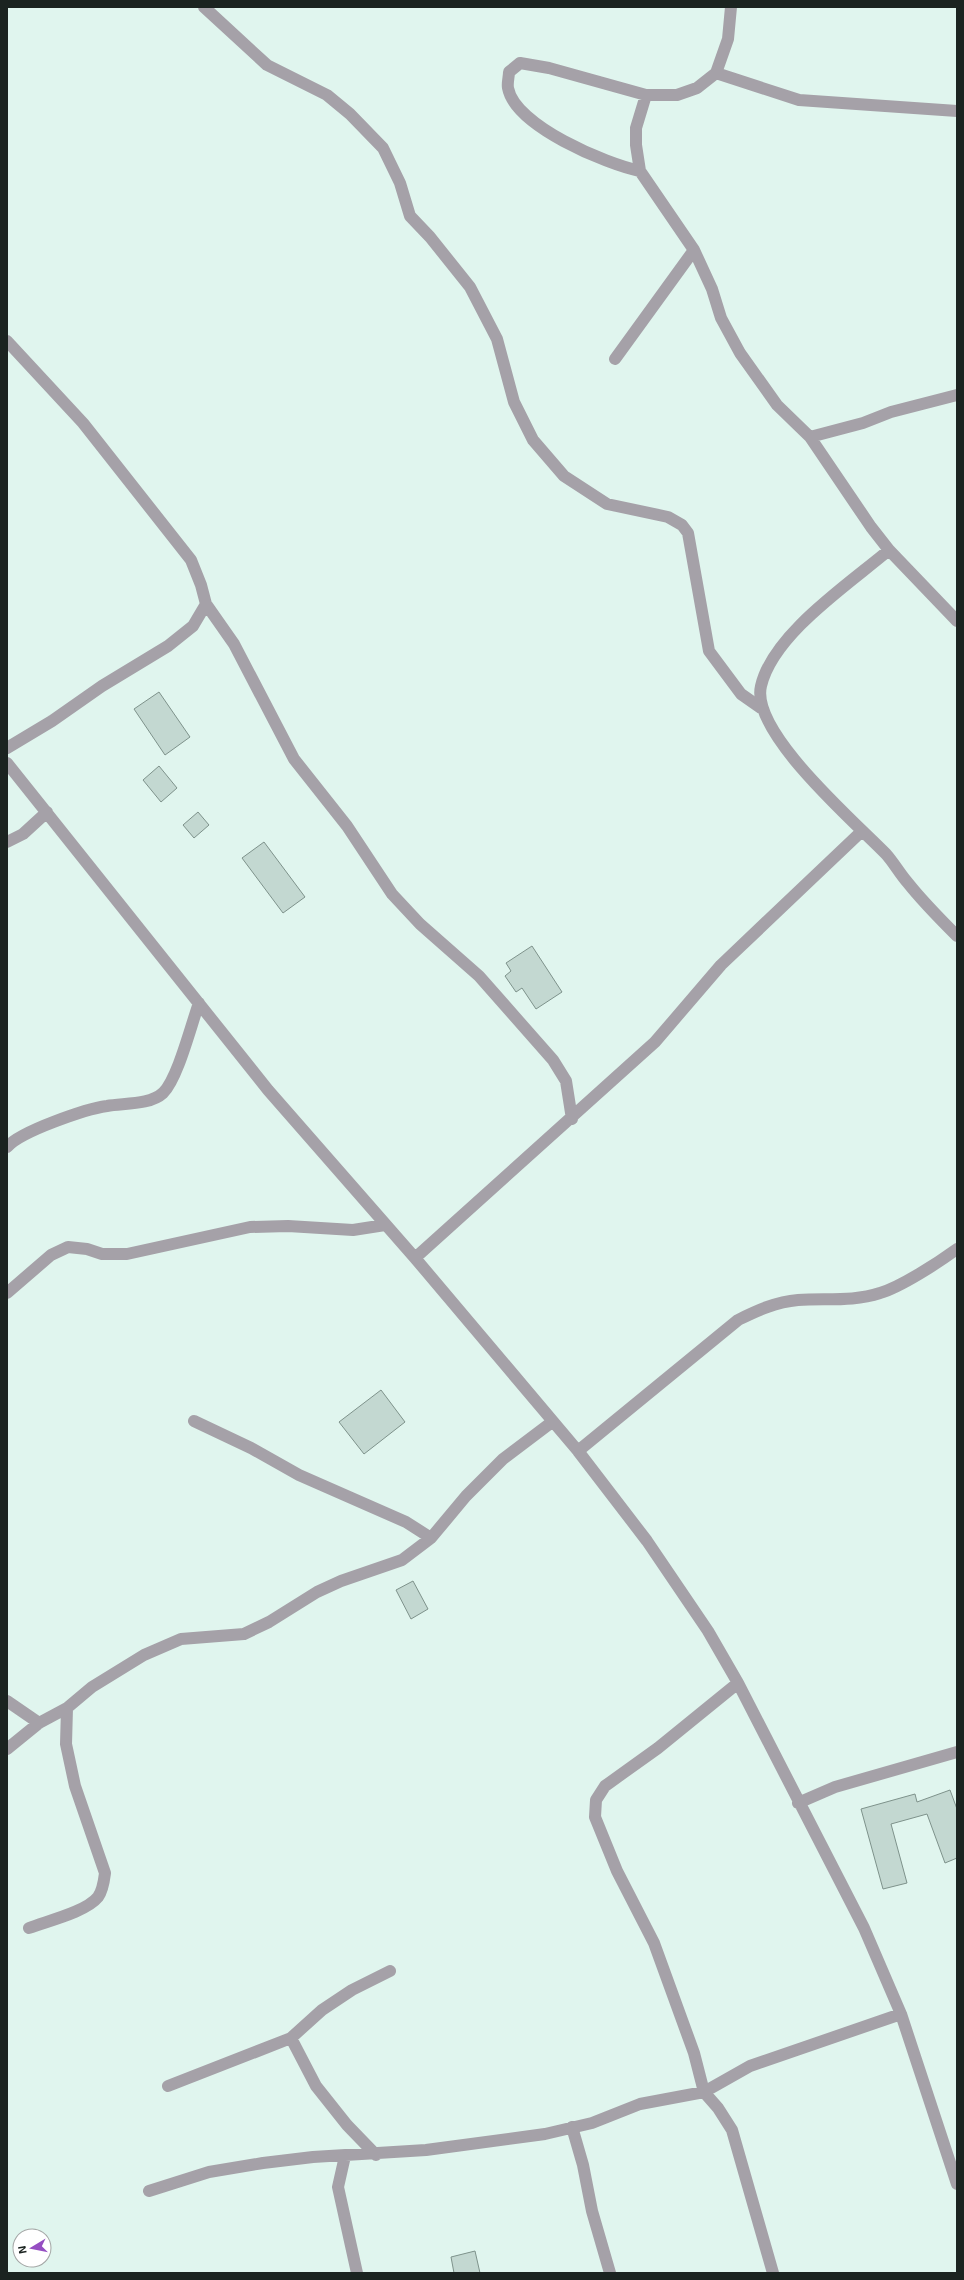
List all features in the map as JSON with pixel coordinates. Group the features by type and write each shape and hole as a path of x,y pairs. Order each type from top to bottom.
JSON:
{"street":[{"path":"204,7 266,65 327,95 350,114 383,148 400,183 410,216 470,287 496,339 514,402 533,440 564,476 607,504 668,517 682,525 688,534 710,651 741,694 761,708"},
{"path":"640,171 618,166 562,141 529,117 514,102 508,88 509,72 520,63 549,68 646,95 677,95 698,88 716,73 728,38 731,7"},
{"path":"716,73 799,100 957,111"},
{"path":"646,95 636,128 636,145 640,171 694,250 712,289 721,318 740,353 777,406 810,437 858,509 889,550 957,621"},
{"path":"615,359 694,250"},
{"path":"7,340 84,423 191,560 201,585 206,604 234,644 294,759 347,826 392,894 420,924 479,976 553,1060 566,1081 572,1119"},
{"path":"810,437 863,423 891,412 957,395"},
{"path":"889,550 787,637 769,662 760,687 761,708 771,728 806,772 887,855 928,908 957,936"},
{"path":"7,748 52,721 102,686 168,646 193,626 206,604"},
{"path":"7,763 268,1090 415,1258 578,1451 647,1541 708,1631 738,1683 798,1803 864,1928 901,2014 957,2184"},
{"path":"7,842 23,834 47,812"},
{"path":"415,1258 572,1119 655,1042 721,965 862,831"},
{"path":"7,1147 13,1140 39,1127 105,1106 143,1102 162,1094 171,1082 199,1003"},
{"path":"7,1293 51,1255 68,1247 87,1249 102,1254 128,1254 250,1227 288,1226 353,1230 385,1225"},
{"path":"578,1451 738,1320 767,1305 799,1300 841,1301 881,1293 922,1272 957,1249"},
{"path":"194,1421 251,1448 299,1475 406,1522 431,1538"},
{"path":"7,1749 39,1724 67,1708 92,1687 144,1655 181,1639 244,1634 269,1622 316,1592 342,1581 402,1560 431,1538 466,1496 497,1464 552,1422"},
{"path":"738,1683 658,1748 605,1786 596,1800 595,1817 617,1872 654,1942 694,2053 704,2092 718,2108 732,2130 773,2273"},
{"path":"7,1701 39,1724"},
{"path":"29,1928 86,1906 98,1897 103,1886 105,1873 75,1786 66,1744 67,1708"},
{"path":"798,1803 835,1788 957,1752"},
{"path":"168,2086 291,2038 322,2010 352,1990 390,1971"},
{"path":"149,2192 209,2172 298,2159 376,2155 507,2140 545,2134 592,2123 640,2104 704,2092 750,2066 901,2014"},
{"path":"291,2038 316,2086 376,2155"},
{"path":"572,2127 583,2165 592,2211 610,2273"},
{"path":"345,2156 338,2187 357,2273"}],"building":[{"path":"159,692 190,737 165,755 134,709"},
{"path":"159,766 177,788 161,802 143,780"},
{"path":"198,812 209,825 194,838 183,825"},
{"path":"264,842 305,897 283,913 242,858"},
{"path":"532,946 562,992 536,1009 522,988 516,992 505,976 511,971 506,963"},
{"path":"381,1390 405,1422 364,1454 339,1422"},
{"path":"413,1581 428,1609 411,1619 396,1590"},
{"path":"950,1790 957,1809 957,1858 945,1863 927,1814 891,1824 907,1883 883,1889 861,1809 915,1794 917,1802"},
{"path":"475,2251 480,2273 454,2273 451,2257"}]}
